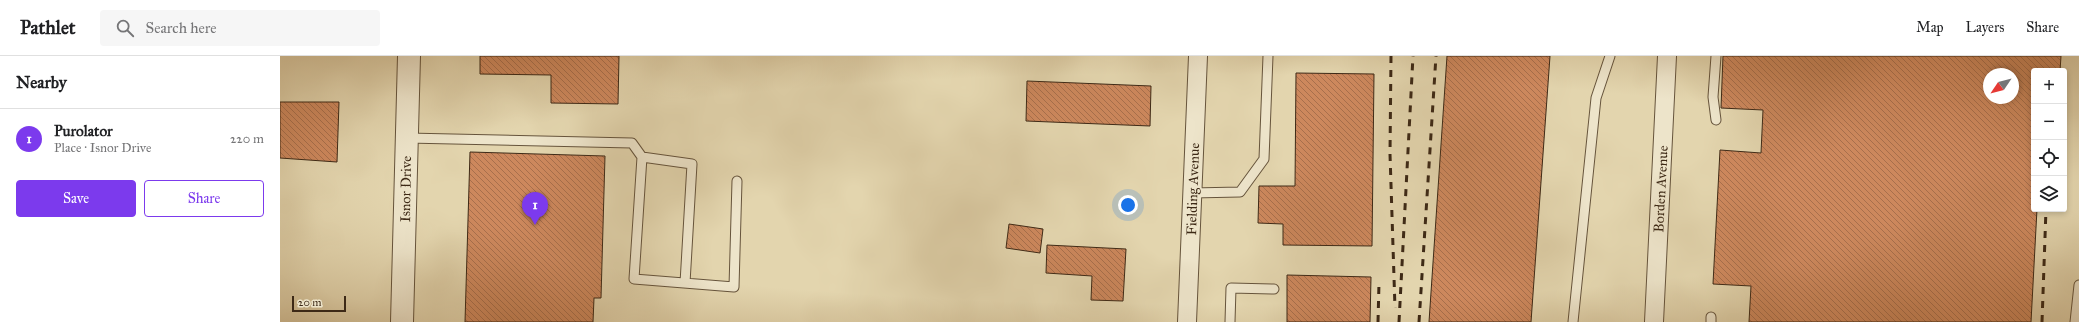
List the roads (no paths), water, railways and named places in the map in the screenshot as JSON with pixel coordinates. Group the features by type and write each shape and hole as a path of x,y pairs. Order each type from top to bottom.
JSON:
{"street":[{"name":"Isnor Drive","path":"402,322 409,56"},
{"name":"Fielding Avenue","path":"1187,322 1198,56"},
{"name":"Borden Avenue","path":"1654,322 1667,56"}],"lane":[{"path":"1192,193 1240,192 1264,159 1268,56"},
{"path":"1573,322 1596,98 1610,56"},
{"path":"1716,56 1713,97 1716,120"},
{"path":"407,138 632,143 642,157 634,279 734,287 737,182"},
{"path":"642,157 692,164 685,283"},
{"path":"2075,322 2079,285"},
{"path":"1230,322 1231,288 1274,289"}],"railway":[{"path":"1391,56 1390,154 1395,308"},
{"path":"1399,322 1413,56"},
{"path":"1419,322 1436,56"},
{"path":"2042,322 2046,212"},
{"path":"1378,322 1379,283"}],"place":[{"name":"Purolator","path":"535,225"}]}
